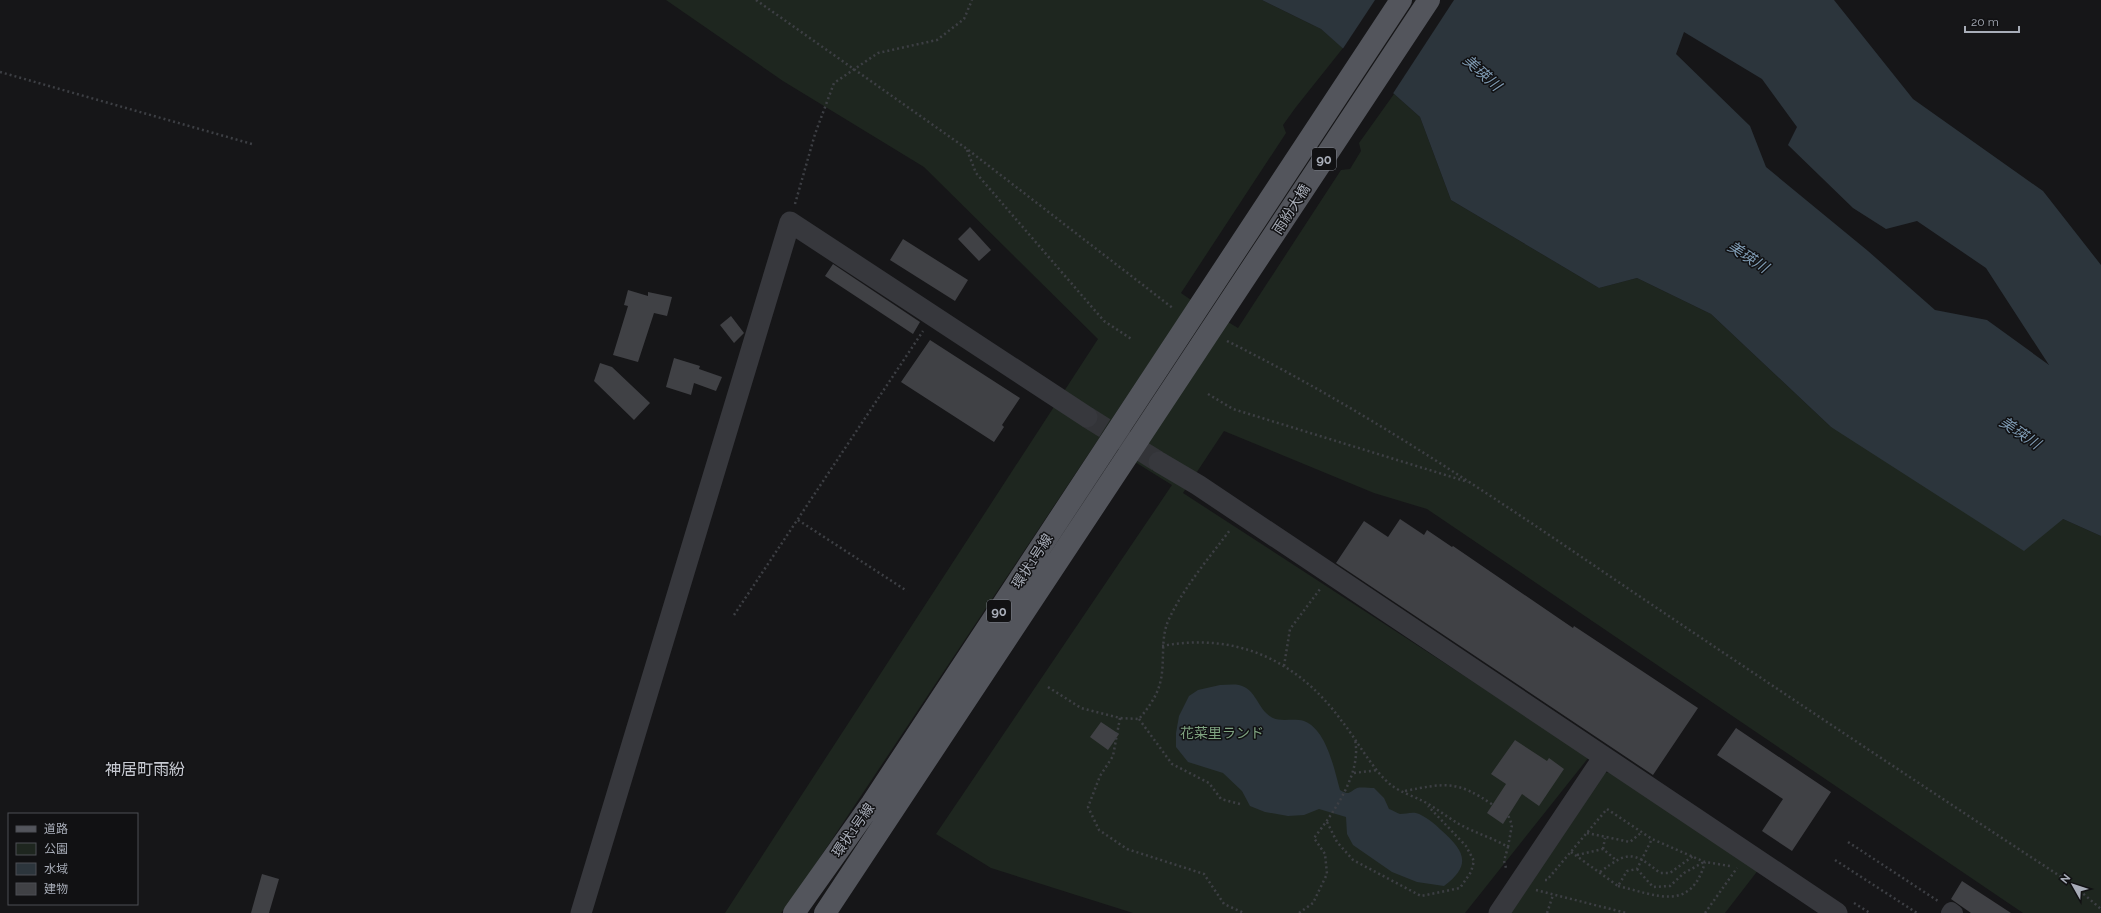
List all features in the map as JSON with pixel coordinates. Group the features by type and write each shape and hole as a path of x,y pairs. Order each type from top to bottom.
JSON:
{"main road":[{"name":"雨紛大橋","path":"1195,314 1401,0"},
{"name":"雨紛大橋","path":"1215,325 1429,0"},
{"name":"環状1号線","path":"794,913 872,803 1195,314"},
{"name":"環状1号線","path":"825,913 1215,325"}],"street":[{"path":"581,913 790,222 1087,417"},
{"path":"1159,462 1241,515 1603,758 1743,861 1837,913"},
{"path":"1499,913 1603,758"}],"path":[{"path":"756,0 856,69 1195,314"},
{"path":"790,222 815,134 834,83 878,53 937,40 964,19 972,0"},
{"path":"0,72 252,144"},
{"path":"967,149 976,173 1104,321 1133,340"},
{"path":"734,615 934,316"},
{"path":"1215,325 1368,417 1473,484 1839,730 2072,884 2101,909"},
{"path":"1208,394 1233,409 1473,484"},
{"path":"1139,719 1155,699 1161,679 1162,646 1169,619 1189,586 1241,515"},
{"path":"798,520 907,591"},
{"path":"1284,666 1290,629 1330,575"},
{"path":"1162,646 1181,643 1208,642 1242,647 1292,670 1319,692 1390,784 1425,802 1459,824 1495,839 1508,848"},
{"path":"1048,687 1081,708 1120,718 1139,719"},
{"path":"1120,718 1112,756 1100,776 1088,807 1099,830 1127,849 1204,874 1224,904 1244,913"},
{"path":"1139,719 1172,764 1208,783 1221,799 1240,804"},
{"path":"1299,913 1312,903 1327,874 1325,854 1314,838 1331,816 1354,773 1357,750 1354,738"},
{"path":"1354,773 1378,770"},
{"path":"1404,792 1437,785 1458,785 1474,792 1493,805"},
{"path":"1327,822 1337,842 1353,860 1407,890 1421,896 1460,888 1471,872 1474,861 1466,846 1425,802"},
{"path":"1508,815 1512,825 1504,861 1509,876 1547,880 1607,809 1652,839 1705,862"},
{"path":"1587,833 1630,842 1642,832"},
{"path":"1602,850 1606,838"},
{"path":"1618,886 1627,871 1637,869 1652,839"},
{"path":"1848,842 1952,912"},
{"path":"1576,856 1602,850 1616,860"},
{"path":"1571,852 1618,886 1670,898 1685,895 1701,874 1705,862"},
{"path":"1600,873 1616,860 1629,855 1643,859 1660,873 1670,873 1693,856"},
{"path":"1835,860 1917,913"},
{"path":"1637,869 1653,887 1670,886 1684,873 1705,862 1743,861"},
{"path":"1705,913 1743,861"},
{"path":"1523,878 1553,895 1626,913"},
{"path":"1547,913 1553,895"}],"green space":[{"path":"666,0 1262,0 1321,29 1343,48 1283,125 1286,133 1181,293 1191,300 793,898 781,913 725,913 1098,339 924,167 783,81"},
{"name":"花菜里ランド","path":"1394,94 1420,117 1451,200 1599,288 1637,278 1711,314 1831,427 2063,519 2101,536 2101,913 2023,913 1427,509 1374,493 1224,431 1183,493 1589,757 1465,913 1133,913 991,868 936,834 1172,485 1135,462 1228,322 1238,328 1341,170 1350,169 1361,151 1359,143"},
{"path":"1614,772 1759,869 1725,913 1505,913 1600,773"}],"water":[{"name":"美瑛川","path":"1262,0 1834,0 1913,99 2043,191 2101,265 2101,536 2063,519 2024,551 1831,427 1711,314 1637,278 1599,288 1451,200 1420,117 1321,29","holes":["1684,32 1762,79 1797,127 1788,145 1853,208 1886,229 1917,221 1986,268 2049,365 1987,320 1935,310 1868,251 1766,167 1750,126 1676,54"]},
{"path":"1220,685 1239,685 1245,687 1250,691 1263,710 1273,718 1280,720 1300,720 1312,726 1324,741 1332,761 1340,790 1348,793 1357,788 1374,788 1384,798 1389,809 1400,814 1416,813 1429,820 1456,845 1460,851 1462,865 1459,871 1444,886 1417,882 1392,872 1353,845 1347,834 1346,817 1319,809 1304,815 1288,816 1265,812 1250,806 1242,791 1223,773 1188,762 1176,747 1176,733 1179,716 1189,696 1198,690"}],"pier":[{"path":"1375,0 1454,0 1392,95 1342,50"}],"building":[{"path":"970,227 991,250 979,261 958,239"},
{"path":"903,239 968,280 955,301 890,260"},
{"path":"833,264 920,322 913,334 825,276"},
{"path":"628,290 648,296 648,292 672,297 667,316 654,313 638,362 613,355 628,306 624,305"},
{"path":"731,316 744,333 734,343 720,325"},
{"path":"930,340 1020,398 1002,425 1004,427 994,442 901,382"},
{"path":"674,358 700,366 699,369 722,377 716,391 694,383 691,395 666,387"},
{"path":"600,363 612,367 650,403 634,420 594,381"},
{"path":"1400,519 1424,535 1427,530 1452,547 1453,546 1573,628 1574,626 1698,708 1653,775 1336,563 1364,521 1388,537"},
{"path":"1101,722 1119,734 1108,750 1090,737"},
{"path":"1736,728 1831,792 1792,851 1762,831 1783,799 1717,755"},
{"path":"1515,740 1547,761 1549,758 1564,769 1539,806 1522,794 1503,824 1487,813 1506,784 1491,774"},
{"path":"262,874 279,879 269,913 251,913"},
{"path":"1962,881 2011,913 1971,913 1951,899"}],"tunnel":[{"path":"1087,417 1159,462"}],"district":[{"name":"神居町雨紛","path":"145,769"}]}
